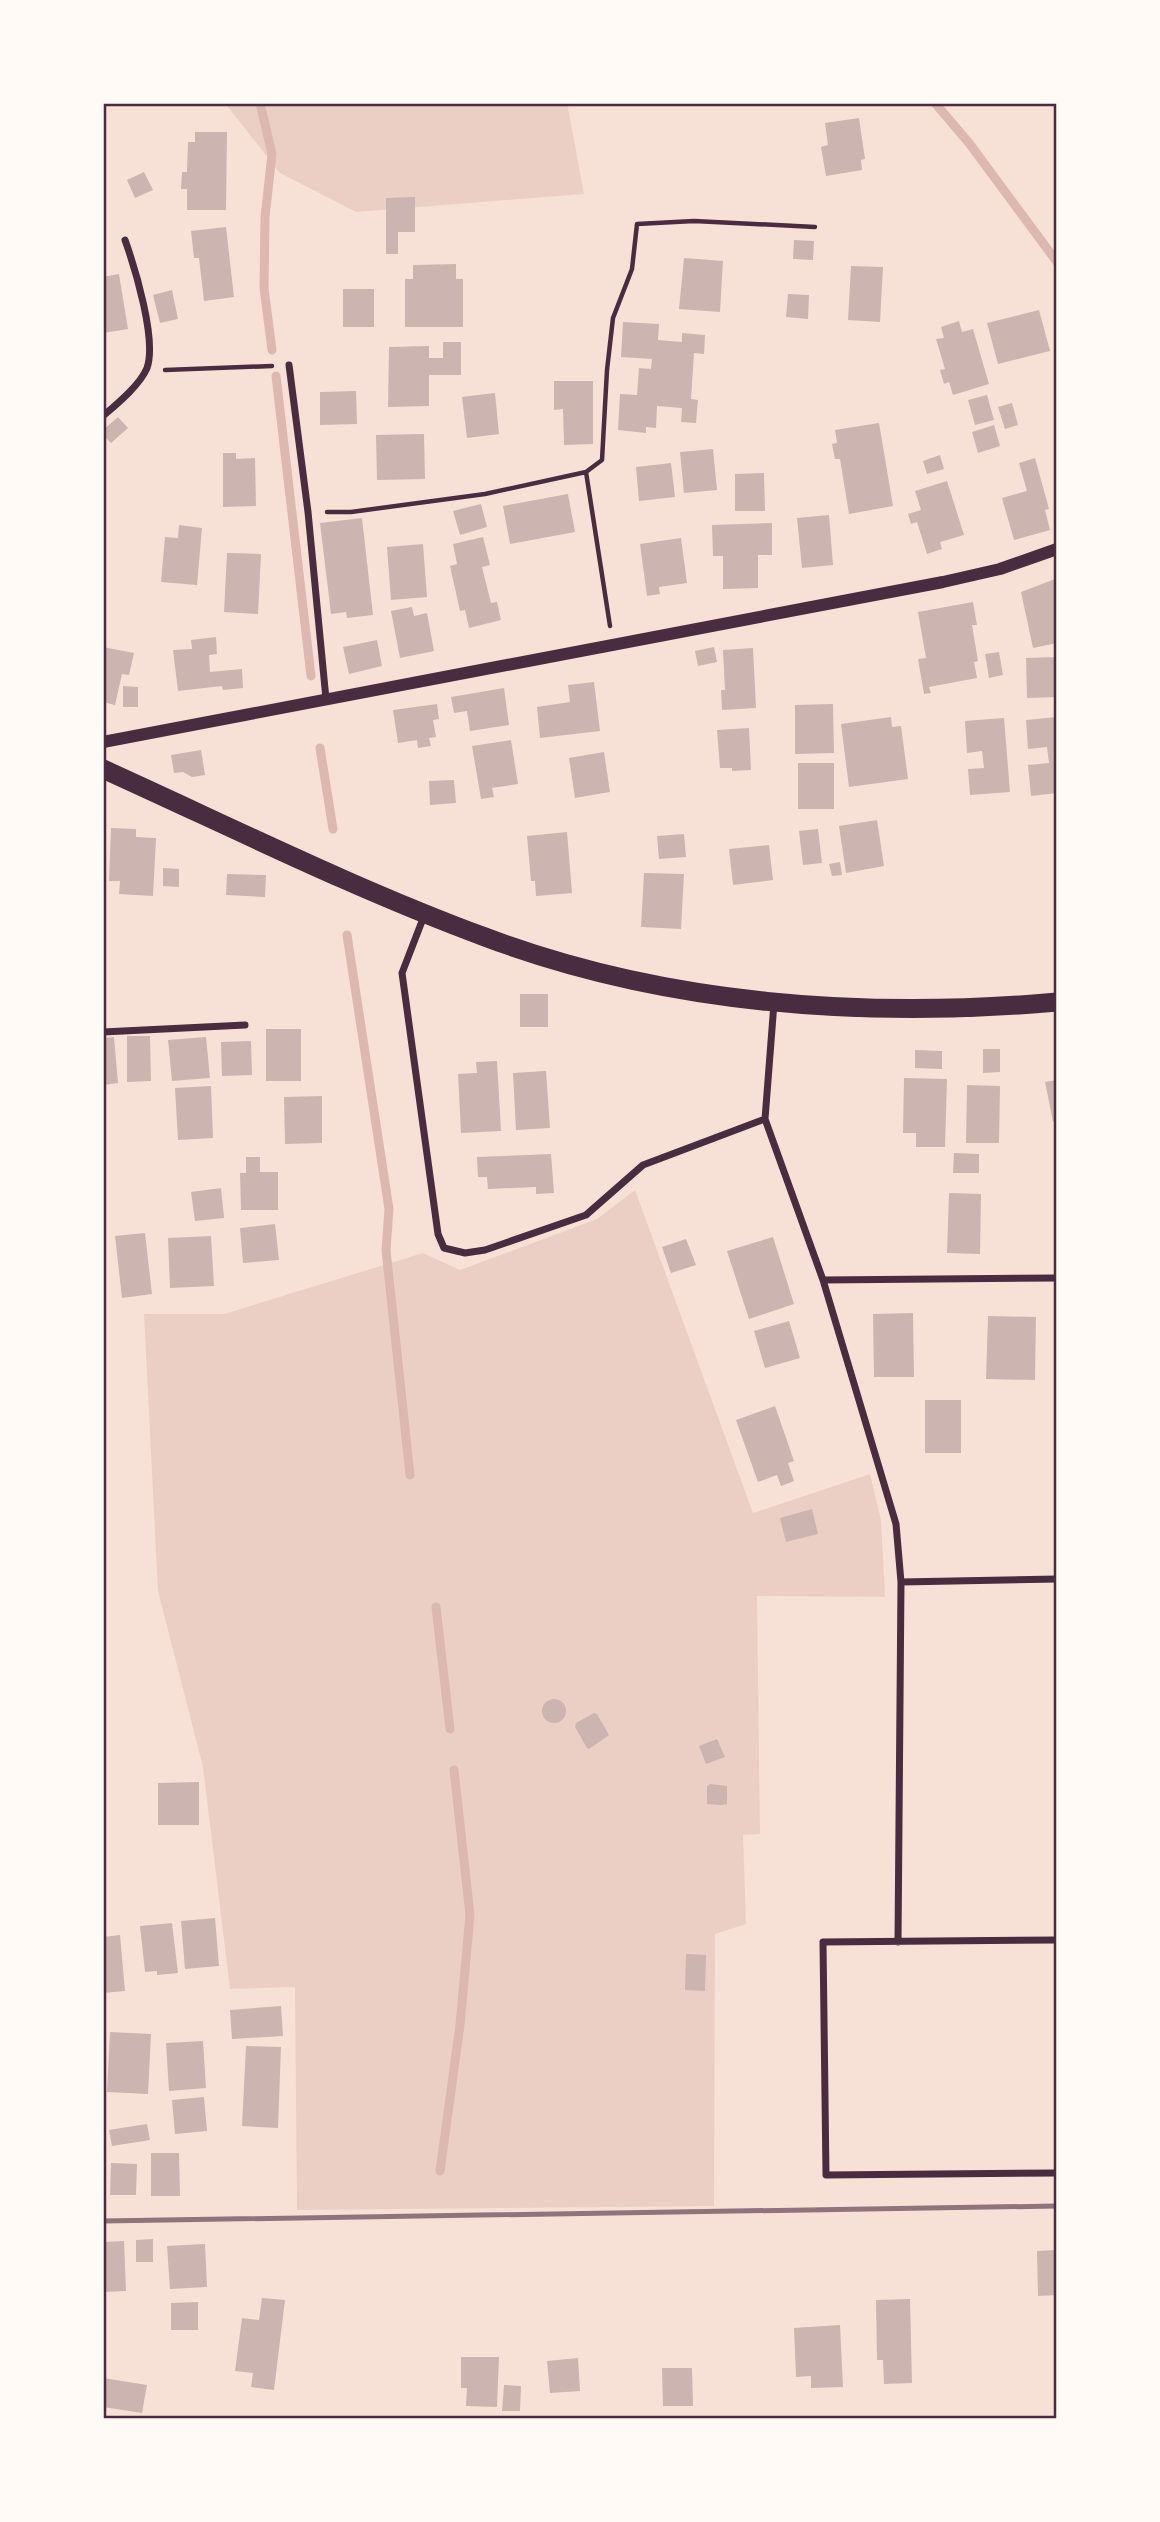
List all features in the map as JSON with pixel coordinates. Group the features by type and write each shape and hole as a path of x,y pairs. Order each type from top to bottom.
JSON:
{"highway":[{"path":"103,769 425,914 486,938 573,965 678,989 774,1003 878,1009 975,1009 1057,1002"}],"street":[{"path":"103,416 130,392 147,368 149,334 137,273 125,240"},
{"path":"289,365 308,512 326,699"},
{"path":"103,742 943,582 1000,569 1057,549"},
{"path":"425,914 401,973 438,1234 444,1248 465,1253 485,1250 586,1214 643,1165 765,1119"},
{"path":"774,1003 765,1119 823,1280 896,1524 901,1582 898,1942"},
{"path":"103,1032 245,1025"},
{"path":"823,1280 1057,1278"},
{"path":"901,1582 1057,1579"},
{"path":"1057,1940 823,1942 826,2175 1057,2173"}],"path":[{"path":"308,512 351,512 485,494 586,472 602,460 613,318 632,269 637,224 694,221 815,227"},
{"path":"147,368 169,370 289,365"},
{"path":"586,472 613,644"}],"shaded area":[{"path":"225,103 567,103 584,194 356,212 280,173"},
{"path":"635,1190 753,1513 870,1474 881,1520 885,1597 757,1596 760,1834 743,1835 746,1924 715,1934 714,2206 297,2210 295,1987 230,1989 203,1767 158,1591 144,1314 224,1314 423,1253 460,1270 597,1219"}],"building":[{"path":"859,118 865,159 861,160 862,170 826,176 821,147 828,145 825,123"},
{"path":"195,132 227,132 226,210 187,210 187,189 181,189 182,172 187,172 188,142 195,142"},
{"path":"144,172 153,190 135,198 127,180"},
{"path":"415,197 415,232 398,232 398,254 386,254 386,198"},
{"path":"226,227 234,297 204,301 199,258 194,258 191,231"},
{"path":"794,240 814,241 813,260 793,259"},
{"path":"684,258 723,261 720,312 679,309"},
{"path":"456,264 456,279 463,279 463,327 405,327 405,279 413,279 413,265"},
{"path":"851,266 883,267 880,322 848,320"},
{"path":"119,274 128,329 103,333 103,277"},
{"path":"343,289 374,289 374,327 343,327"},
{"path":"172,290 178,319 160,323 153,295"},
{"path":"788,294 809,295 808,319 786,317"},
{"path":"1039,310 1050,351 998,364 987,323"},
{"path":"959,321 962,332 973,329 989,384 953,395 949,382 944,384 940,370 945,369 936,339 944,338 941,327"},
{"path":"623,322 659,324 658,340 682,342 682,333 705,335 704,354 694,353 691,399 698,400 696,423 681,422 682,408 657,406 656,428 646,427 646,433 618,430 620,394 637,395 639,368 651,369 652,359 621,357"},
{"path":"443,342 461,342 461,375 429,375 429,406 388,407 389,347 429,346 429,358 443,358"},
{"path":"554,381 593,381 593,444 564,445 563,409 554,410"},
{"path":"356,391 357,424 320,425 320,392"},
{"path":"495,393 499,434 467,438 462,397"},
{"path":"987,395 994,420 975,425 968,400"},
{"path":"1012,403 1018,425 1005,429 998,407"},
{"path":"118,417 128,428 111,443 103,435 103,430"},
{"path":"879,423 893,506 849,514 840,459 835,459 832,444 837,443 835,430"},
{"path":"994,425 1000,446 978,453 972,432"},
{"path":"424,434 425,479 377,480 376,435"},
{"path":"713,449 717,490 684,493 680,452"},
{"path":"223,453 236,453 236,459 255,458 256,506 223,507"},
{"path":"940,455 944,469 927,474 923,461"},
{"path":"1035,458 1049,509 1045,510 1050,530 1014,540 1002,498 1027,491 1019,463"},
{"path":"671,463 675,497 639,501 636,467"},
{"path":"764,473 765,511 735,511 735,474"},
{"path":"947,481 964,535 940,542 942,549 927,554 917,522 911,524 908,514 921,510 915,491"},
{"path":"568,494 575,532 510,544 503,506"},
{"path":"481,504 487,527 460,535 453,511"},
{"path":"829,515 833,565 802,568 797,518"},
{"path":"362,518 373,615 347,618 346,612 331,614 320,523"},
{"path":"772,523 772,555 758,555 758,588 723,589 723,556 713,556 712,525"},
{"path":"179,525 202,528 197,585 161,582 165,537 178,538"},
{"path":"483,537 490,565 482,567 491,603 497,602 501,620 469,628 465,610 460,611 450,566 457,564 453,544"},
{"path":"681,538 687,583 659,587 660,594 647,596 640,544"},
{"path":"423,544 427,597 391,600 387,547"},
{"path":"227,553 261,554 258,614 224,612"},
{"path":"1055,579 1057,643 1033,648 1021,592"},
{"path":"973,602 977,625 972,625 978,661 974,662 977,678 929,687 931,693 924,694 918,659 926,658 918,612"},
{"path":"412,607 414,616 427,613 434,651 400,658 391,611"},
{"path":"216,637 217,654 209,655 210,672 242,669 243,688 223,690 222,686 178,691 173,650 192,649 191,640"},
{"path":"377,640 382,666 349,674 343,647"},
{"path":"103,647 134,653 129,675 122,674 115,705 103,702"},
{"path":"714,647 717,662 698,666 695,651"},
{"path":"753,648 756,708 722,710 721,690 725,690 723,650"},
{"path":"999,652 1003,675 989,678 985,654"},
{"path":"1057,657 1057,697 1027,698 1026,658"},
{"path":"594,682 600,731 540,738 537,707 570,702 568,685"},
{"path":"123,686 138,687 138,707 123,707"},
{"path":"504,688 509,725 470,731 467,711 454,713 451,697"},
{"path":"437,704 439,719 433,720 436,737 429,738 431,746 418,748 417,740 398,743 393,710"},
{"path":"833,704 834,753 795,754 795,705"},
{"path":"891,717 892,727 901,726 908,779 849,787 841,724"},
{"path":"1057,717 1057,793 1031,796 1028,765 1049,763 1047,747 1028,749 1026,720"},
{"path":"1004,718 1010,792 970,795 968,769 984,768 982,751 967,753 965,721"},
{"path":"749,728 751,770 732,771 732,768 720,768 717,730"},
{"path":"511,740 518,784 492,788 494,797 481,799 472,746"},
{"path":"201,750 205,775 192,777 183,772 174,773 171,755"},
{"path":"604,752 610,792 575,798 569,758"},
{"path":"798,763 834,763 834,809 798,809"},
{"path":"454,780 456,803 430,805 429,781"},
{"path":"877,820 884,866 846,873 839,826"},
{"path":"111,828 136,829 136,837 156,838 153,896 119,894 120,881 109,881"},
{"path":"818,829 822,863 803,865 799,831"},
{"path":"567,832 572,893 536,896 535,881 531,881 527,836"},
{"path":"684,834 686,857 659,859 657,836"},
{"path":"769,845 773,880 733,885 729,849"},
{"path":"840,862 842,875 832,876 829,864"},
{"path":"163,868 179,869 179,887 163,886"},
{"path":"644,873 684,874 681,929 641,927"},
{"path":"227,874 266,875 265,897 226,895"},
{"path":"520,994 548,994 548,1027 520,1027"},
{"path":"266,1029 301,1029 301,1081 266,1081"},
{"path":"127,1036 150,1036 151,1081 127,1082"},
{"path":"114,1037 118,1083 103,1085 103,1038"},
{"path":"206,1037 210,1078 172,1081 168,1040"},
{"path":"251,1041 252,1075 222,1076 221,1042"},
{"path":"983,1049 1000,1049 1000,1072 983,1073"},
{"path":"915,1050 942,1051 942,1069 915,1068"},
{"path":"497,1061 501,1131 461,1133 458,1074 477,1073 476,1062"},
{"path":"546,1071 550,1128 516,1130 513,1073"},
{"path":"904,1078 947,1079 945,1147 916,1147 916,1133 903,1133"},
{"path":"1057,1080 1057,1122 1053,1122 1045,1082"},
{"path":"967,1085 1000,1086 999,1143 966,1143"},
{"path":"211,1086 213,1138 178,1140 175,1088"},
{"path":"322,1096 322,1143 285,1144 284,1097"},
{"path":"954,1153 979,1154 979,1173 953,1173"},
{"path":"551,1154 554,1193 536,1194 536,1187 488,1189 487,1177 478,1177 477,1157"},
{"path":"246,1157 260,1157 260,1172 278,1172 278,1210 241,1210 240,1173 246,1173"},
{"path":"221,1188 224,1218 195,1221 191,1192"},
{"path":"949,1193 981,1194 980,1254 947,1253"},
{"path":"275,1224 279,1260 243,1263 240,1228"},
{"path":"145,1233 152,1294 122,1298 115,1236"},
{"path":"211,1236 214,1286 170,1288 168,1238"},
{"path":"773,1237 794,1304 749,1319 727,1251"},
{"path":"686,1239 696,1265 671,1273 662,1247"},
{"path":"913,1313 914,1377 874,1377 873,1314"},
{"path":"988,1316 1036,1317 1035,1380 986,1379"},
{"path":"789,1321 800,1358 765,1368 754,1331"},
{"path":"925,1400 961,1400 961,1453 925,1453"},
{"path":"775,1406 794,1461 788,1463 794,1481 781,1486 777,1475 758,1482 736,1420"},
{"path":"812,1509 818,1534 786,1542 780,1518"},
{"path":"554,1699 565,1706 566,1711 559,1722 554,1723 543,1716 542,1711 549,1700"},
{"path":"594,1713 609,1735 589,1749 575,1727 576,1723"},
{"path":"717,1739 725,1757 706,1764 699,1746"},
{"path":"199,1782 199,1825 158,1825 158,1783"},
{"path":"707,1786 727,1786 727,1804 707,1804"},
{"path":"215,1918 219,1966 185,1969 181,1921"},
{"path":"172,1923 178,1973 157,1975 157,1971 145,1972 140,1926"},
{"path":"120,1935 125,1991 103,1993 103,1937"},
{"path":"686,1954 706,1955 705,1991 685,1990"},
{"path":"281,2006 283,2036 232,2039 230,2010"},
{"path":"110,2032 151,2034 148,2094 107,2092"},
{"path":"203,2041 206,2088 169,2091 166,2043"},
{"path":"246,2046 281,2047 278,2128 242,2126"},
{"path":"204,2097 207,2131 175,2134 172,2100"},
{"path":"147,2124 150,2140 112,2146 109,2130"},
{"path":"151,2153 179,2153 180,2196 151,2196"},
{"path":"111,2163 137,2164 136,2195 110,2195"},
{"path":"153,2239 153,2262 136,2262 136,2240"},
{"path":"124,2241 126,2291 103,2292 103,2242"},
{"path":"205,2244 207,2287 170,2289 167,2246"},
{"path":"1057,2250 1057,2295 1038,2296 1037,2251"},
{"path":"262,2298 285,2300 274,2390 251,2387 253,2373 235,2371 242,2318 259,2320"},
{"path":"910,2299 912,2383 884,2384 883,2360 877,2360 876,2300"},
{"path":"198,2302 198,2330 171,2330 171,2303"},
{"path":"840,2325 843,2387 811,2388 811,2376 796,2377 794,2328"},
{"path":"461,2357 499,2357 497,2407 466,2406 467,2388 461,2388"},
{"path":"578,2358 580,2391 550,2393 547,2361"},
{"path":"662,2368 692,2368 693,2406 663,2406"},
{"path":"103,2378 147,2385 142,2413 103,2407"},
{"path":"504,2385 521,2386 520,2411 502,2411"}],"waterway":[{"path":"260,103 272,154 265,217 264,288 272,350"},
{"path":"935,103 969,143 1057,262"},
{"path":"276,376 311,676"},
{"path":"320,748 333,829"},
{"path":"347,935 389,1209 386,1250 410,1475"},
{"path":"436,1607 450,1729"},
{"path":"440,2171 460,2025 470,1915 454,1770"}],"railway":[{"path":"103,2221 1057,2206"}]}
